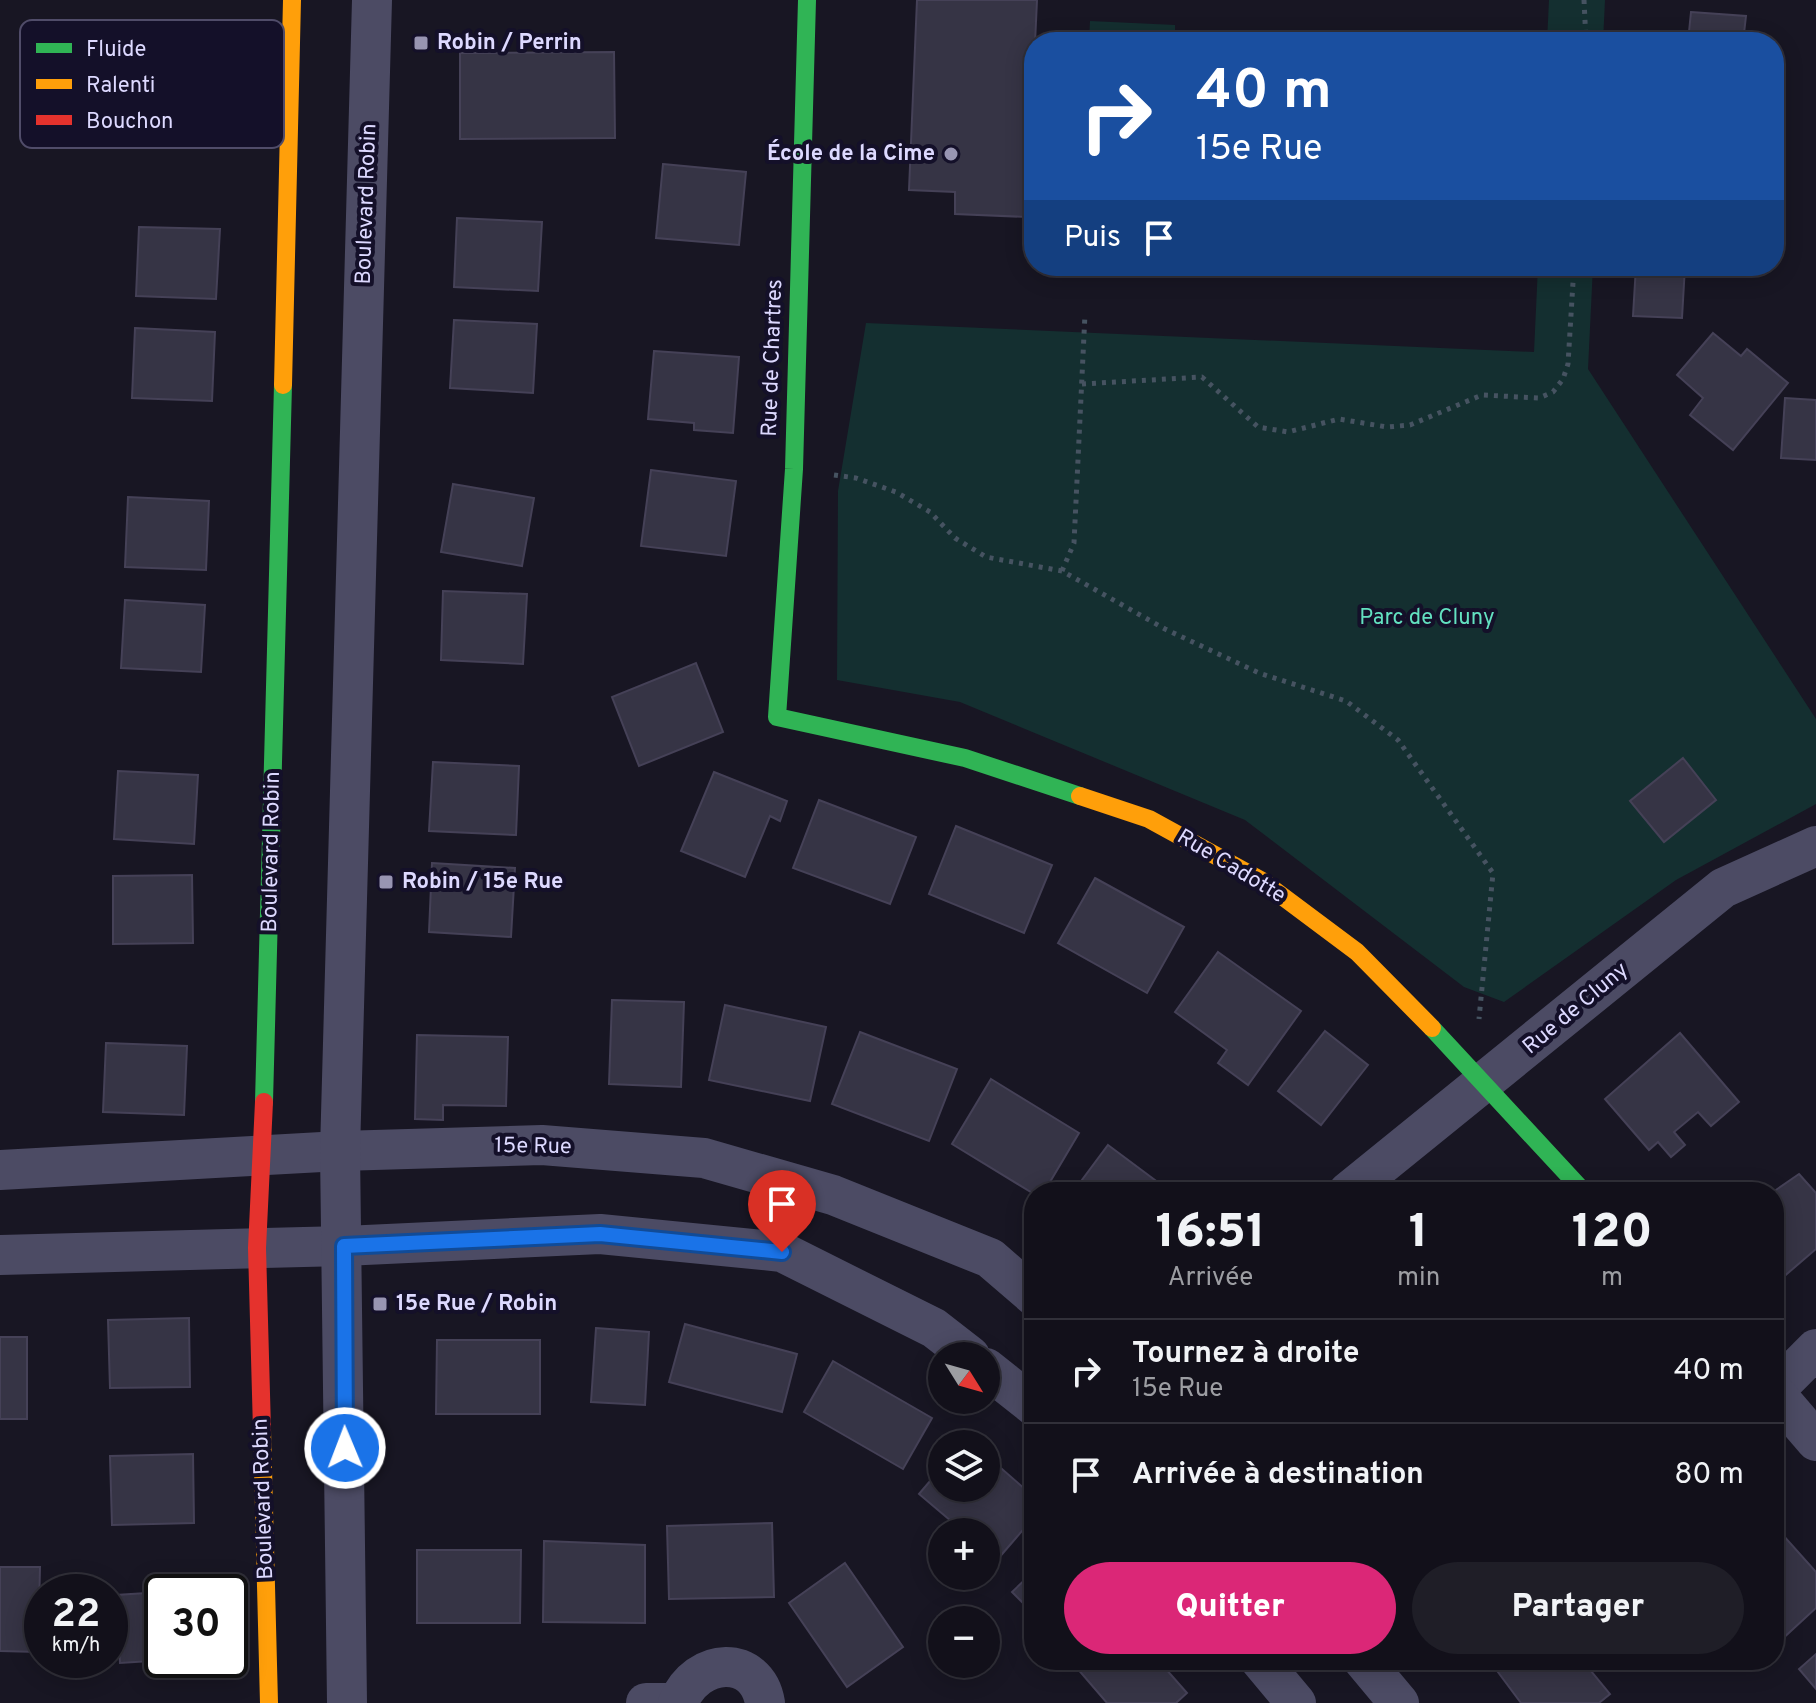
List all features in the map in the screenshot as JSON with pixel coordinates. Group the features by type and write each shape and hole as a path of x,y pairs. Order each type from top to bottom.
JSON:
{"street":[{"name":"Boulevard Robin","path":"269,1703 257,1248 269,996 292,0"},
{"name":"Boulevard Robin","path":"347,1703 344,1246 340,1151 372,0"},
{"name":"Rue de Chartres","path":"777,717 794,469 807,0"},
{"name":"Rue Cadotte","path":"777,717 965,758 1149,819 1262,881 1357,952 1486,1083 1575,1182"},
{"name":"Rue de Cluny","path":"1361,1182 1723,888 1816,846"},
{"name":"15e Rue","path":"0,1170 340,1151 542,1145 704,1158 833,1195 990,1258 1024,1287"},
{"path":"0,1255 344,1246 600,1234 782,1252 934,1328 952,1342"},
{"path":"1784,1382 1816,1349"},
{"path":"1000,1379 1024,1398"},
{"path":"1784,1404 1816,1441"},
{"path":"646,1703 678,1703 696,1674 711,1668 733,1668 756,1683 765,1703"},
{"path":"1268,1670 1296,1703"},
{"path":"1371,1670 1399,1703"}],"path":[{"path":"1584,0 1586,32"},
{"path":"1082,384 1202,377 1244,417 1274,432 1288,432 1339,419 1387,427 1410,425 1482,395 1539,398 1553,392 1563,379 1568,364 1573,276"},
{"path":"1062,571 1074,543 1085,314"},
{"path":"794,469 856,478 896,492 930,512 955,538 986,557 1062,571 1165,629 1259,673 1346,701 1398,740 1493,873 1478,1026 1486,1083"}],"green space":[{"path":"1549,0 1605,0 1603,32 1547,32"},
{"path":"1090,21 1175,25 1175,32 1089,32"},
{"name":"Parc de Cluny","path":"1538,276 1593,276 1588,369 1816,719 1816,804 1676,880 1504,1002 1464,987 1245,820 960,702 837,680 838,491 866,323 1534,352"}],"building":[{"path":"917,0 1037,0 1036,32 1024,32 1024,217 955,214 955,192 909,190"},
{"path":"1691,12 1746,16 1744,32 1689,32"},
{"path":"614,52 615,138 460,139 460,53"},
{"path":"663,164 746,172 739,245 656,238"},
{"path":"457,218 542,222 538,291 454,287"},
{"path":"139,227 220,229 216,299 136,296"},
{"path":"1635,276 1684,276 1682,318 1633,316"},
{"path":"454,320 537,324 533,393 450,388"},
{"path":"135,328 215,332 212,401 132,398"},
{"path":"1713,333 1741,356 1747,349 1788,383 1733,450 1690,415 1703,398 1677,375"},
{"path":"654,351 739,357 733,433 694,430 694,423 648,419"},
{"path":"1785,398 1816,400 1816,460 1781,458"},
{"path":"651,470 736,481 726,556 641,546"},
{"path":"453,484 534,498 522,566 441,552"},
{"path":"128,497 209,501 206,570 125,567"},
{"path":"443,591 527,594 523,664 441,660"},
{"path":"125,600 205,605 201,672 121,668"},
{"path":"696,663 723,732 639,766 612,697"},
{"path":"1683,758 1716,800 1664,842 1630,801"},
{"path":"433,762 519,766 516,835 429,831"},
{"path":"118,771 198,775 194,844 114,839"},
{"path":"714,772 787,801 780,821 770,816 745,877 681,851"},
{"path":"819,800 916,837 890,904 793,868"},
{"path":"956,826 1052,865 1024,933 929,894"},
{"path":"432,863 515,868 511,937 429,932"},
{"path":"192,875 193,943 113,944 113,876"},
{"path":"1095,878 1184,927 1147,993 1058,943"},
{"path":"1218,952 1301,1011 1248,1085 1218,1063 1227,1050 1175,1012"},
{"path":"612,1000 684,1002 681,1087 609,1084"},
{"path":"725,1005 826,1027 810,1101 709,1080"},
{"path":"1325,1031 1368,1065 1321,1125 1278,1091"},
{"path":"860,1032 957,1069 929,1141 832,1104"},
{"path":"1680,1033 1739,1102 1711,1126 1698,1112 1674,1132 1685,1145 1671,1157 1658,1142 1649,1150 1605,1099"},
{"path":"417,1035 508,1037 506,1106 443,1105 443,1120 415,1119"},
{"path":"106,1043 187,1046 184,1115 103,1112"},
{"path":"991,1079 1079,1133 1050,1182 1024,1182 1024,1188 952,1144"},
{"path":"1108,1145 1158,1182 1080,1182"},
{"path":"1799,1174 1816,1193 1816,1249 1784,1276 1784,1184"},
{"path":"189,1318 190,1387 110,1388 108,1320"},
{"path":"685,1324 797,1354 782,1412 669,1382"},
{"path":"596,1328 649,1332 645,1405 591,1402"},
{"path":"0,1337 27,1337 27,1419 0,1419"},
{"path":"437,1340 540,1340 540,1414 436,1414"},
{"path":"833,1361 932,1418 903,1469 804,1412"},
{"path":"193,1454 194,1523 112,1525 110,1456"},
{"path":"1000,1467 1024,1488 1024,1529 1000,1557 1000,1518 947,1518 928,1502 1000,1502"},
{"path":"928,1483 928,1502 919,1494"},
{"path":"772,1523 774,1597 669,1599 667,1526"},
{"path":"1784,1536 1816,1572 1816,1608 1784,1637"},
{"path":"544,1541 645,1545 645,1623 543,1622"},
{"path":"417,1550 521,1550 520,1623 417,1623"},
{"path":"845,1563 903,1647 847,1687 789,1603"},
{"path":"0,1567 40,1567 40,1574 24,1574 24,1652 0,1651"},
{"path":"1024,1581 1024,1604 1012,1592"},
{"path":"144,1593 144,1661 128,1662 128,1594"},
{"path":"1816,1654 1816,1689 1799,1669"},
{"path":"1079,1670 1167,1670 1187,1693 1176,1703 1107,1703"},
{"path":"1496,1670 1590,1670 1610,1694 1599,1703 1521,1703"}],"traffic: fast":[{"path":"807,0 794,469 777,717 965,758 1080,796"},
{"path":"264,1102 283,385"},
{"path":"1432,1028 1575,1182"}],"traffic: slow":[{"path":"283,385 292,0"},
{"path":"1080,796 1149,819 1262,881 1357,952 1432,1028"},
{"path":"262,1430 269,1703"}],"traffic: jam":[{"path":"262,1430 257,1248 264,1102"}],"place":[{"name":"Robin / Perrin","path":"421,43"},
{"name":"École de la Cime","path":"951,154"},
{"name":"Robin / 15e Rue","path":"386,882"},
{"name":"15e Rue / Robin","path":"380,1304"}],"route":[{"path":"345,1448 344,1246 600,1234 782,1252"}]}
